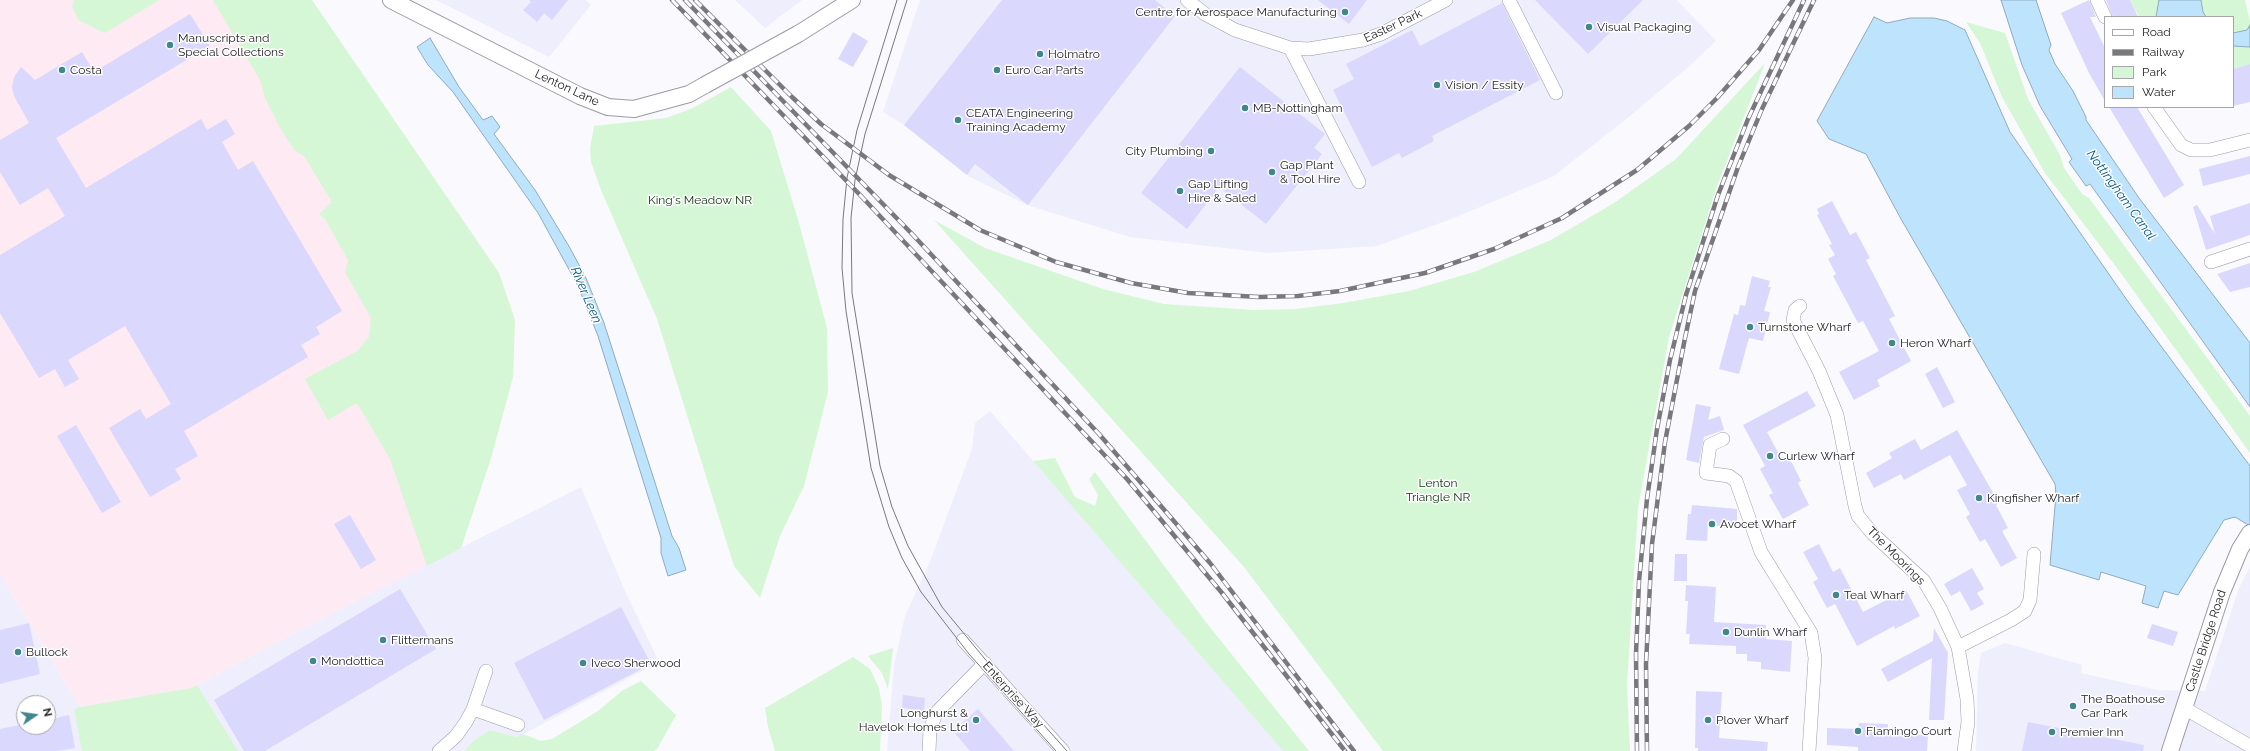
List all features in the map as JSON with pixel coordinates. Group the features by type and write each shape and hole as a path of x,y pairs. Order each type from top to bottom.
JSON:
{"street":[{"name":"Lenton Lane","path":"391,0 580,96 608,107 634,109 689,94 798,34 852,0"},
{"name":"Easter Park","path":"1187,0 1205,14 1235,30 1290,48 1309,49 1363,40 1381,34 1446,0"},
{"path":"1509,0 1556,93"},
{"path":"2097,0 2105,16"},
{"path":"1290,48 1359,182"},
{"path":"2155,108 2182,145 2191,150 2210,150 2250,140"},
{"path":"2212,262 2250,249"},
{"name":"The Moorings","path":"1800,306 1795,310 1793,320 1819,371 1837,415 1858,516 1873,534 1924,581 1940,608 1958,647"},
{"path":"1723,439 1710,445 1706,473 1729,476 1736,481 1761,552 1811,633 1815,658 1809,751"},
{"name":"Castle Bridge Road","path":"2170,751 2222,592 2240,549 2250,534"},
{"path":"1964,751 1968,722 1967,699 1958,647 2011,620 2025,611 2030,600 2034,554"},
{"name":"Enterprise Way","path":"963,640 1063,751"},
{"path":"929,751 930,730 936,713 985,664"},
{"path":"439,751 456,736 473,709 486,671"},
{"path":"2184,708 2250,746"},
{"path":"473,709 518,725"}],"shaded area":[{"path":"0,0 312,0 499,273 515,320 513,377 491,458 461,548 332,613 191,688 80,707 0,574"},
{"path":"436,0 586,0 591,5 549,57"},
{"path":"735,0 802,0 765,28"},
{"path":"920,0 1677,0 1716,41 1687,68 1630,116 1554,176 1454,218 1377,246 1268,253 1130,237 1027,205 968,176 904,125 883,112"},
{"path":"990,411 1283,751 887,751 894,665 905,616 931,559 972,449 975,423"},
{"path":"581,487 625,591 659,662 516,738 490,730 464,751 0,751 0,574 80,707 191,688 332,613"},
{"path":"2250,567 2250,751 1976,751 1978,671 1981,653 2005,643 2082,665 2081,673 2157,690 2205,691 2239,588"}],"green space":[{"path":"74,0 159,0 105,33 78,20 72,6"},
{"path":"213,0 312,0 499,273 515,320 513,377 491,458 461,548 427,566 390,459 357,403 328,420 305,379 357,351 369,337 371,318 345,272 348,260 325,219 319,214 332,202 304,156 294,150 278,124 265,98 260,80"},
{"path":"2130,0 2245,0 2250,21 2250,64 2234,69 2234,16 2138,16"},
{"path":"1966,22 2005,33 2028,99 2060,155 2064,168 2082,194 2089,198 2250,416 2250,453 2120,272 2045,173 2002,97 1980,43"},
{"name":"Lenton Triangle NR","path":"1765,63 1716,189 1669,337 1638,508 1627,686 1630,751 1383,751 1244,567 934,220 985,248 1103,289 1164,304 1254,310 1296,309 1343,303 1409,291 1474,272 1551,240 1614,203 1676,159"},
{"name":"King's Meadow NR","path":"731,87 771,131 799,223 827,328 828,392 804,486 780,536 760,598 734,566 657,319 601,190 591,162 590,149 594,126 666,118 693,108"},
{"path":"1055,458 1075,497 1095,506 1098,495 1089,479 1095,472 1205,621 1309,751 1283,751 1033,461"},
{"path":"893,648 888,689 882,673 868,656"},
{"path":"853,657 870,669 879,688 882,706 880,751 775,751 768,727 765,708"},
{"path":"641,681 676,715 657,749 654,751 464,751 476,739 490,730 516,737 523,734 541,741 552,739 598,711 623,690"},
{"path":"197,685 238,751 82,751 74,709 191,688"}],"water":[{"name":"Nottingham Canal","path":"2001,0 2036,0 2051,45 2049,50 2055,64 2073,91 2086,117 2086,120 2139,198 2250,343 2250,407 2090,184 2086,186 2069,162 2072,159 2040,106 2022,65"},
{"path":"2159,0 2201,0 2203,12 2205,16 2156,16"},
{"path":"1874,17 1887,23 1910,18 1934,18 1947,21 1965,30 2010,132 2129,303 2250,466 2250,526 2235,517 2224,520 2178,595 2164,591 2158,608 2142,603 2146,586 2101,572 2099,580 2050,565 2056,494 2055,484 1901,219 1866,154 1829,139 1817,121"},
{"path":"2250,25 2250,47 2234,46 2234,33 2247,30"},
{"name":"River Leen","path":"430,38 459,87 483,120 492,116 500,127 494,134 535,190 586,278 604,323 672,536 679,548 686,570 668,576 661,553 661,538 598,336 577,284 538,213 453,92 428,65 417,47"}],"building":[{"path":"529,0 568,0 552,20 544,13 537,22 523,10 531,2"},
{"path":"1002,0 1155,0 1175,16 1028,205 975,164 967,175 904,125"},
{"name":"Centre for Aerospace Manufacturing","path":"1318,0 1367,0 1349,24"},
{"name":"Visual Packaging","path":"1535,0 1643,0 1588,54"},
{"path":"2089,0 2096,17 2090,17 2104,46 2104,99 2089,73 2061,13"},
{"path":"2106,0 2130,0 2138,16 2113,16"},
{"name":"Vision / Essity","path":"1502,3 1540,80 1432,136 1434,141 1402,158 1399,153 1372,167 1333,90 1354,79 1346,64 1412,30 1420,46"},
{"path":"190,14 210,46 56,138 86,188 201,119 207,130 226,119 235,134 222,142 238,170 253,161 342,311 316,327 320,334 301,345 308,357 184,431 198,456 175,469 181,479 150,497 109,428 140,409 146,419 171,404 125,326 68,360 79,379 65,387 55,369 39,378 0,313 0,255 65,216 48,188 20,205 0,172 0,140 29,123 14,96 12,87 14,77 21,67 35,80 82,52 94,72"},
{"path":"853,32 868,41 853,67 838,59"},
{"path":"2250,64 2250,102 2234,106 2234,69"},
{"path":"1240,67 1325,134 1314,148 1322,154 1266,224 1219,187 1187,229 1141,193"},
{"path":"2110,108 2138,108 2184,185 2164,198"},
{"path":"2250,156 2250,174 2203,186 2199,169"},
{"path":"1832,201 1850,235 1856,232 1870,258 1866,260 1895,316 1889,319 1911,361 1877,380 1880,386 1854,400 1839,372 1879,351 1863,321 1858,323 1833,276 1836,274 1828,259 1835,255 1829,245 1832,244 1817,215 1819,214 1817,209"},
{"path":"2250,203 2250,235 2206,250 2193,207 2197,205 2215,234 2210,216"},
{"path":"2250,263 2250,287 2230,292 2217,274"},
{"name":"Turnstone Wharf","path":"1752,276 1770,281 1768,287 1771,287 1764,311 1770,312 1763,341 1749,338 1739,374 1719,369 1734,314 1738,315 1740,305 1745,306"},
{"path":"1937,367 1955,402 1943,408 1925,374"},
{"name":"Curlew Wharf","path":"1807,391 1816,406 1767,432 1781,458 1787,455 1793,465 1801,481 1798,483 1809,505 1783,519 1769,495 1773,493 1760,469 1765,466 1743,425"},
{"path":"1696,404 1711,407 1708,420 1720,416 1724,430 1704,437 1699,463 1686,460"},
{"path":"76,425 121,502 102,513 57,436"},
{"name":"Kingfisher Wharf","path":"1957,430 1999,503 1996,505 2008,528 2002,531 2017,558 2001,567 1985,539 1980,542 1966,517 1970,514 1957,490 1967,485 1950,455 1904,480 1901,474 1874,488 1866,473 1892,458 1889,453 1915,439 1921,450"},
{"name":"Avocet Wharf","path":"1692,505 1737,509 1737,527 1708,525 1707,541 1686,540 1688,514 1691,514"},
{"path":"350,515 376,560 361,569 334,524"},
{"name":"Teal Wharf","path":"1819,544 1833,572 1840,568 1863,612 1906,590 1920,616 1895,629 1894,626 1857,646 1835,604 1827,608 1813,582 1818,579 1803,552"},
{"path":"1675,554 1687,554 1687,581 1674,581"},
{"path":"1972,568 1984,589 1977,593 1984,604 1971,611 1960,591 1951,596 1944,584"},
{"name":"Dunlin Wharf","path":"1686,585 1716,587 1714,622 1766,625 1766,639 1792,641 1790,672 1761,669 1761,662 1747,661 1747,654 1736,654 1736,646 1689,644 1690,634 1686,634 1688,601 1685,601"},
{"name":"Mondottica","path":"400,589 436,649 265,751 244,751 214,700"},
{"name":"Iveco Sherwood","path":"621,607 651,664 544,720 514,663"},
{"name":"Bullock","path":"29,623 40,674 0,684 0,630"},
{"path":"2152,624 2178,632 2173,646 2147,638"},
{"path":"1934,628 1948,653 1944,720 1929,720 1932,658 1888,682 1881,669 1933,641"},
{"name":"Plover Wharf","path":"1696,691 1722,692 1719,738 1768,742 1767,751 1698,751 1698,748 1695,748"},
{"path":"903,695 925,698 924,711 902,708"},
{"name":"Longhurst & Havelok Homes Ltd","path":"978,709 1014,751 970,751 953,731"},
{"path":"69,715 75,748 58,751 0,751 0,729 16,726 16,735 56,735 56,718"},
{"name":"Premier Inn","path":"2028,722 2144,745 2143,751 2022,751"},
{"name":"Flamingo Court","path":"1859,723 1888,724 1888,734 1928,735 1927,751 1858,751 1858,747 1827,745 1827,728 1858,729"}],"tram line":[{"path":"897,0 857,130 847,178 843,219 842,268 846,311 871,468 889,527 902,558 921,592 969,654 1056,751"},
{"path":"907,0 865,134 855,180 851,218 852,293 880,466 892,507 908,546 942,607 985,659 1067,751"}],"railway":[{"path":"672,0 862,197 1127,479 1222,593 1345,751"},
{"path":"685,0 913,235 1099,434 1210,563 1354,751"},
{"path":"695,0 821,124 889,175 980,230 1056,262 1131,283 1188,293 1259,297 1298,296 1340,291 1425,273 1494,249 1562,218 1637,170 1689,126 1717,98 1759,50 1793,0"},
{"path":"1637,751 1636,654 1639,581 1647,499 1657,429 1670,360 1686,295 1718,195 1748,119 1804,0"},
{"path":"1647,751 1646,664 1652,544 1665,442 1695,291 1738,167 1762,109 1814,0"}],"place":[{"name":"Centre for Aerospace Manufacturing","path":"1345,12"},
{"name":"Visual Packaging","path":"1589,27"},
{"name":"Manuscripts and Special Collections","path":"170,45"},
{"name":"Holmatro","path":"1040,54"},
{"name":"Costa","path":"62,70"},
{"name":"Euro Car Parts","path":"997,70"},
{"name":"Vision / Essity","path":"1437,85"},
{"name":"MB-Nottingham","path":"1245,108"},
{"name":"CEATA Engineering Training Academy","path":"958,120"},
{"name":"City Plumbing","path":"1211,151"},
{"name":"Gap Plant & Tool Hire","path":"1272,172"},
{"name":"Gap Lifting Hire & Saled","path":"1180,191"},
{"name":"Turnstone Wharf","path":"1750,327"},
{"name":"Heron Wharf","path":"1892,343"},
{"name":"Curlew Wharf","path":"1770,456"},
{"name":"Kingfisher Wharf","path":"1979,498"},
{"name":"Avocet Wharf","path":"1712,524"},
{"name":"Teal Wharf","path":"1836,595"},
{"name":"Dunlin Wharf","path":"1726,632"},
{"name":"Flittermans","path":"383,640"},
{"name":"Bullock","path":"18,652"},
{"name":"Mondottica","path":"313,661"},
{"name":"Iveco Sherwood","path":"583,663"},
{"name":"The Boathouse Car Park","path":"2073,706"},
{"name":"Longhurst & Havelok Homes Ltd","path":"976,720"},
{"name":"Plover Wharf","path":"1708,720"},
{"name":"Flamingo Court","path":"1858,731"},
{"name":"Premier Inn","path":"2052,732"}]}
